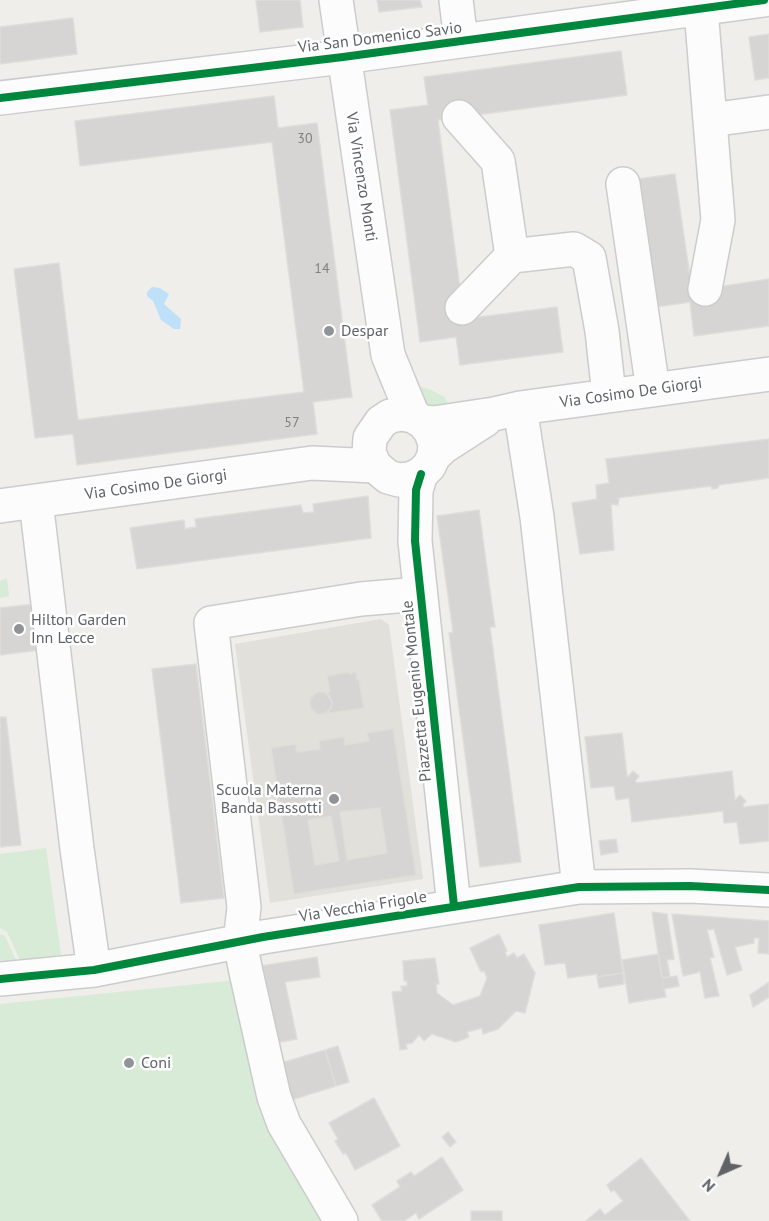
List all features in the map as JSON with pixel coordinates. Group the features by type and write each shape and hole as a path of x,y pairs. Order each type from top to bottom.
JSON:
{"street":[{"name":"Via Vincenzo Monti","path":"336,0 388,355 379,451"},
{"path":"456,0 461,41"},
{"name":"Via San Domenico Savio","path":"0,98 461,41 600,11 700,9 764,0"},
{"path":"700,9 718,220 705,289"},
{"path":"710,120 769,112"},
{"path":"459,117 498,161 512,256"},
{"path":"623,184 653,390"},
{"path":"462,308 512,256 574,249 589,258 602,331 609,395"},
{"name":"Via Vincenzo Monti","path":"388,355 418,419"},
{"name":"Via Cosimo De Giorgi","path":"379,451 390,416 402,414 434,423 609,395 769,374"},
{"path":"507,411 537,517 579,887"},
{"name":"Via Cosimo De Giorgi","path":"379,451 399,480 410,479 443,447 507,411"},
{"path":"418,419 431,432 435,444 427,465"},
{"name":"Via Cosimo De Giorgi","path":"0,506 312,463 335,451 379,451"},
{"name":"Piazzetta Eugenio Montale","path":"379,451 415,541"},
{"name":"Piazzetta Eugenio Montale","path":"427,465 416,490 415,541 454,906"},
{"path":"36,501 76,849 94,970"},
{"path":"341,1221 284,1124 274,1097 240,943 244,907 211,623 361,599 420,594"},
{"name":"Via Vecchia Frigole","path":"0,979 94,970 274,935 579,887 690,886 769,890"}],"shaded area":[{"name":"Scuola Materna Banda Bassotti","path":"381,619 389,625 423,879 270,903 235,644"}],"green space":[{"path":"418,387 427,388 445,397 451,411 426,411"},
{"path":"7,578 9,596 0,598 0,581"},
{"path":"46,848 61,955 20,960 7,932 0,928 0,854"},
{"path":"0,934 5,936 16,960 0,961"},
{"name":"Coni","path":"237,980 330,1221 0,1221 0,1004"}],"water":[{"path":"152,287 160,288 169,294 164,304 181,319 180,329 174,329 161,320 153,301 147,296 147,292"}],"building":[{"path":"256,0 300,0 303,27 260,32"},
{"path":"377,0 420,0 422,7 379,12"},
{"path":"73,18 77,54 0,64 0,27"},
{"path":"769,34 769,78 755,80 749,37"},
{"path":"621,51 627,95 438,120 464,319 557,307 563,352 460,365 456,337 420,342 390,110 428,105 424,77"},
{"path":"274,96 278,128 317,123 352,397 313,402 317,434 77,465 73,434 35,438 14,269 59,263 78,420 304,392 272,142 80,166 75,121"},
{"path":"675,174 692,291 769,279 769,326 694,336 690,302 649,308 630,180"},
{"path":"769,439 769,478 719,485 718,488 712,489 711,486 617,498 619,499 618,505 611,504 614,550 580,554 572,503 597,499 596,485 609,483 606,459"},
{"path":"368,496 371,538 137,569 130,528 184,520 185,529 196,527 195,519 301,505 303,513 314,512 313,504"},
{"path":"479,510 495,627 490,627 521,862 480,867 449,633 453,632 437,516"},
{"name":"Hilton Garden Inn Lecce","path":"34,604 40,650 0,655 0,608"},
{"path":"196,664 224,898 181,903 152,669"},
{"path":"349,672 350,674 356,672 364,708 322,714 329,711 332,704 326,693 330,692 327,676"},
{"path":"321,692 329,695 332,703 329,711 321,714 313,711 310,703 313,695"},
{"path":"0,717 6,717 21,845 0,847"},
{"path":"393,729 416,875 294,894 271,748 296,744 297,752 320,749 319,741 344,737 345,745 369,741 367,733","holes":["380,808 387,853 347,860 340,812","331,816 339,861 315,865 308,820"]},
{"path":"622,733 627,776 633,771 639,776 635,781 637,783 732,771 735,800 740,795 746,801 744,807 769,804 769,841 740,844 737,822 724,823 723,811 632,822 629,798 616,800 614,786 591,788 585,737"},
{"path":"616,839 618,852 601,855 599,841"},
{"path":"652,912 667,914 674,959 667,960 670,977 662,978"},
{"path":"614,913 623,973 568,978 565,963 545,965 539,925"},
{"path":"672,914 769,921 769,954 758,953 759,938 754,938 754,943 735,947 742,970 727,975 714,929 707,930 714,957 710,958 719,996 705,998 700,972 683,976"},
{"path":"499,934 507,951 505,952 507,957 514,953 517,958 524,954 535,973 525,1013 516,1011 498,1029 483,1034 482,1028 467,1032 469,1037 456,1042 432,1034 424,1041 419,1035 412,1043 406,1044 407,1049 400,1050 392,992 402,991 401,986 407,986 407,981 404,981 403,961 435,958 439,984 436,984 437,993 453,1005 480,996 487,978 484,971 481,972 470,948"},
{"path":"658,954 662,978 677,976 679,986 664,989 666,997 629,1003 622,960"},
{"path":"317,957 320,977 285,982 297,1039 276,1043 261,966"},
{"path":"623,973 624,984 599,988 597,977"},
{"path":"769,982 769,997 753,1007 750,995"},
{"path":"338,1046 349,1082 336,1086 325,1050"},
{"path":"325,1050 336,1086 288,1101 281,1063"},
{"path":"374,1098 400,1146 355,1170 346,1153 343,1154 335,1141 338,1139 329,1123"},
{"path":"448,1132 456,1142 450,1147 442,1137"},
{"path":"442,1157 463,1190 419,1219 416,1213 404,1221 382,1221 372,1205 400,1187 397,1181 411,1172 414,1176"},
{"path":"641,1158 690,1221 586,1221 600,1209 605,1215 623,1201 614,1190 611,1192 607,1185"},
{"path":"471,1211 502,1211 502,1221 471,1221"}],"cycle path":[{"path":"0,98 343,57 764,0"},
{"path":"421,474 416,490 415,541 454,906"},
{"path":"0,979 94,970 263,937 579,887 690,886 769,890"}],"place":[{"name":"Despar","path":"329,331"},
{"name":"Hilton Garden Inn Lecce","path":"19,629"},
{"name":"Scuola Materna Banda Bassotti","path":"334,799"},
{"name":"Coni","path":"129,1063"}]}
